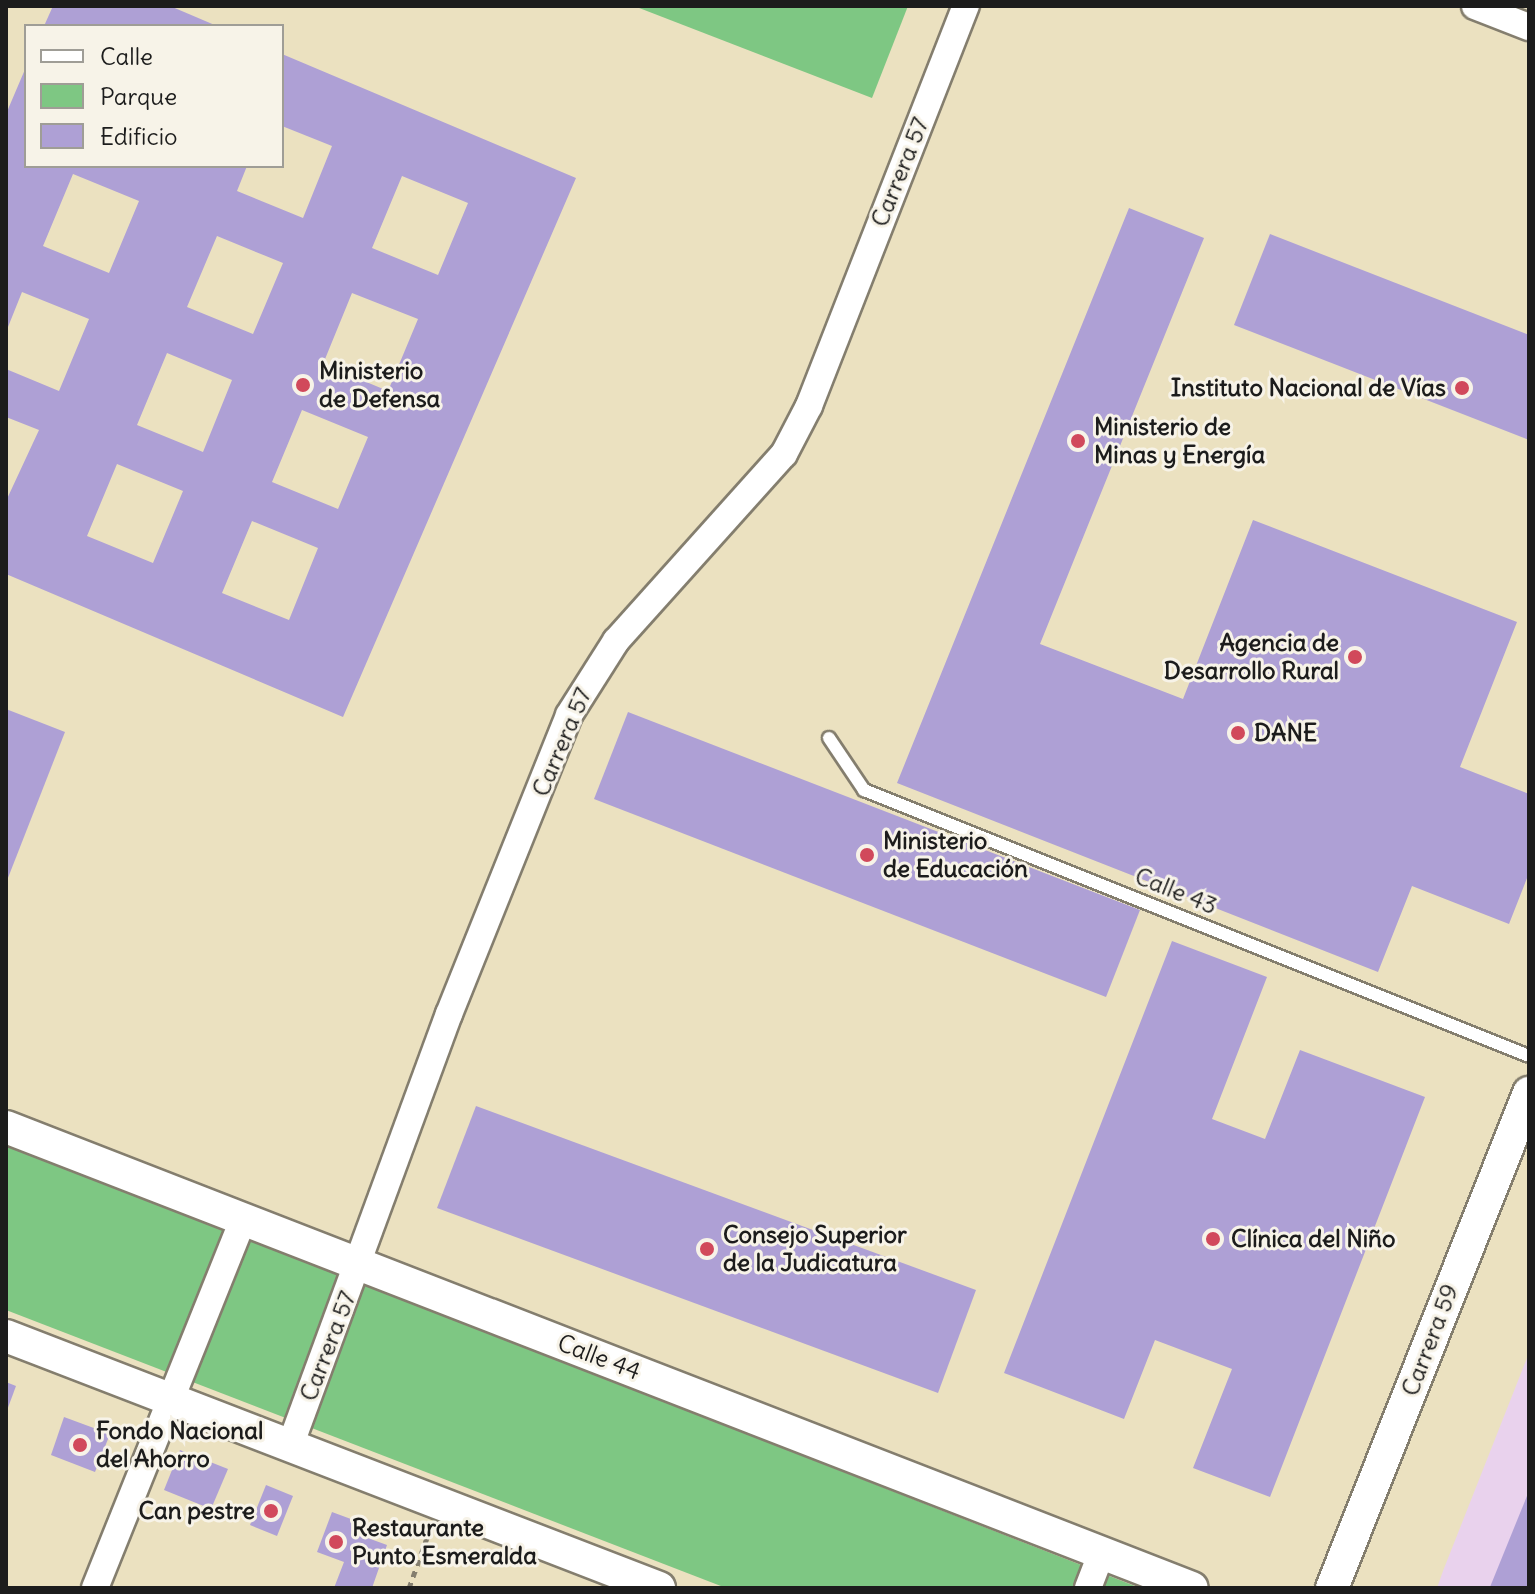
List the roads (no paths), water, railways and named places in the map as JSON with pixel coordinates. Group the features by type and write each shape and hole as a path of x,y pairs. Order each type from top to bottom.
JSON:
{"street":[{"name":"Carrera 57","path":"290,1446 449,1014 569,715 616,641 784,454 809,406 966,6"},
{"path":"1475,6 1529,27"},
{"name":"Carrera 59","path":"1332,1588 1529,1093"},
{"name":"Calle 44","path":"6,1127 1192,1588"},
{"path":"95,1588 173,1400 243,1219"},
{"path":"6,1336 659,1588"},
{"path":"1088,1588 1102,1552"}],"lane":[{"name":"Calle 43","path":"829,738 864,790 1529,1056"}],"place":[{"name":"Ministerio de Defensa","path":"303,385"},
{"name":"Instituto Nacional de Vías","path":"1462,388"},
{"name":"Ministerio de Minas y Energía","path":"1078,441"},
{"name":"Agencia de Desarrollo Rural","path":"1355,657"},
{"name":"DANE","path":"1238,733"},
{"name":"Ministerio de Educación","path":"867,855"},
{"name":"Clínica del Niño","path":"1213,1239"},
{"name":"Consejo Superior de la Judicatura","path":"707,1249"},
{"name":"Fondo Nacional del Ahorro","path":"80,1445"},
{"name":"Can pestre","path":"271,1511"},
{"name":"Restaurante Punto Esmeralda","path":"336,1542"}]}
